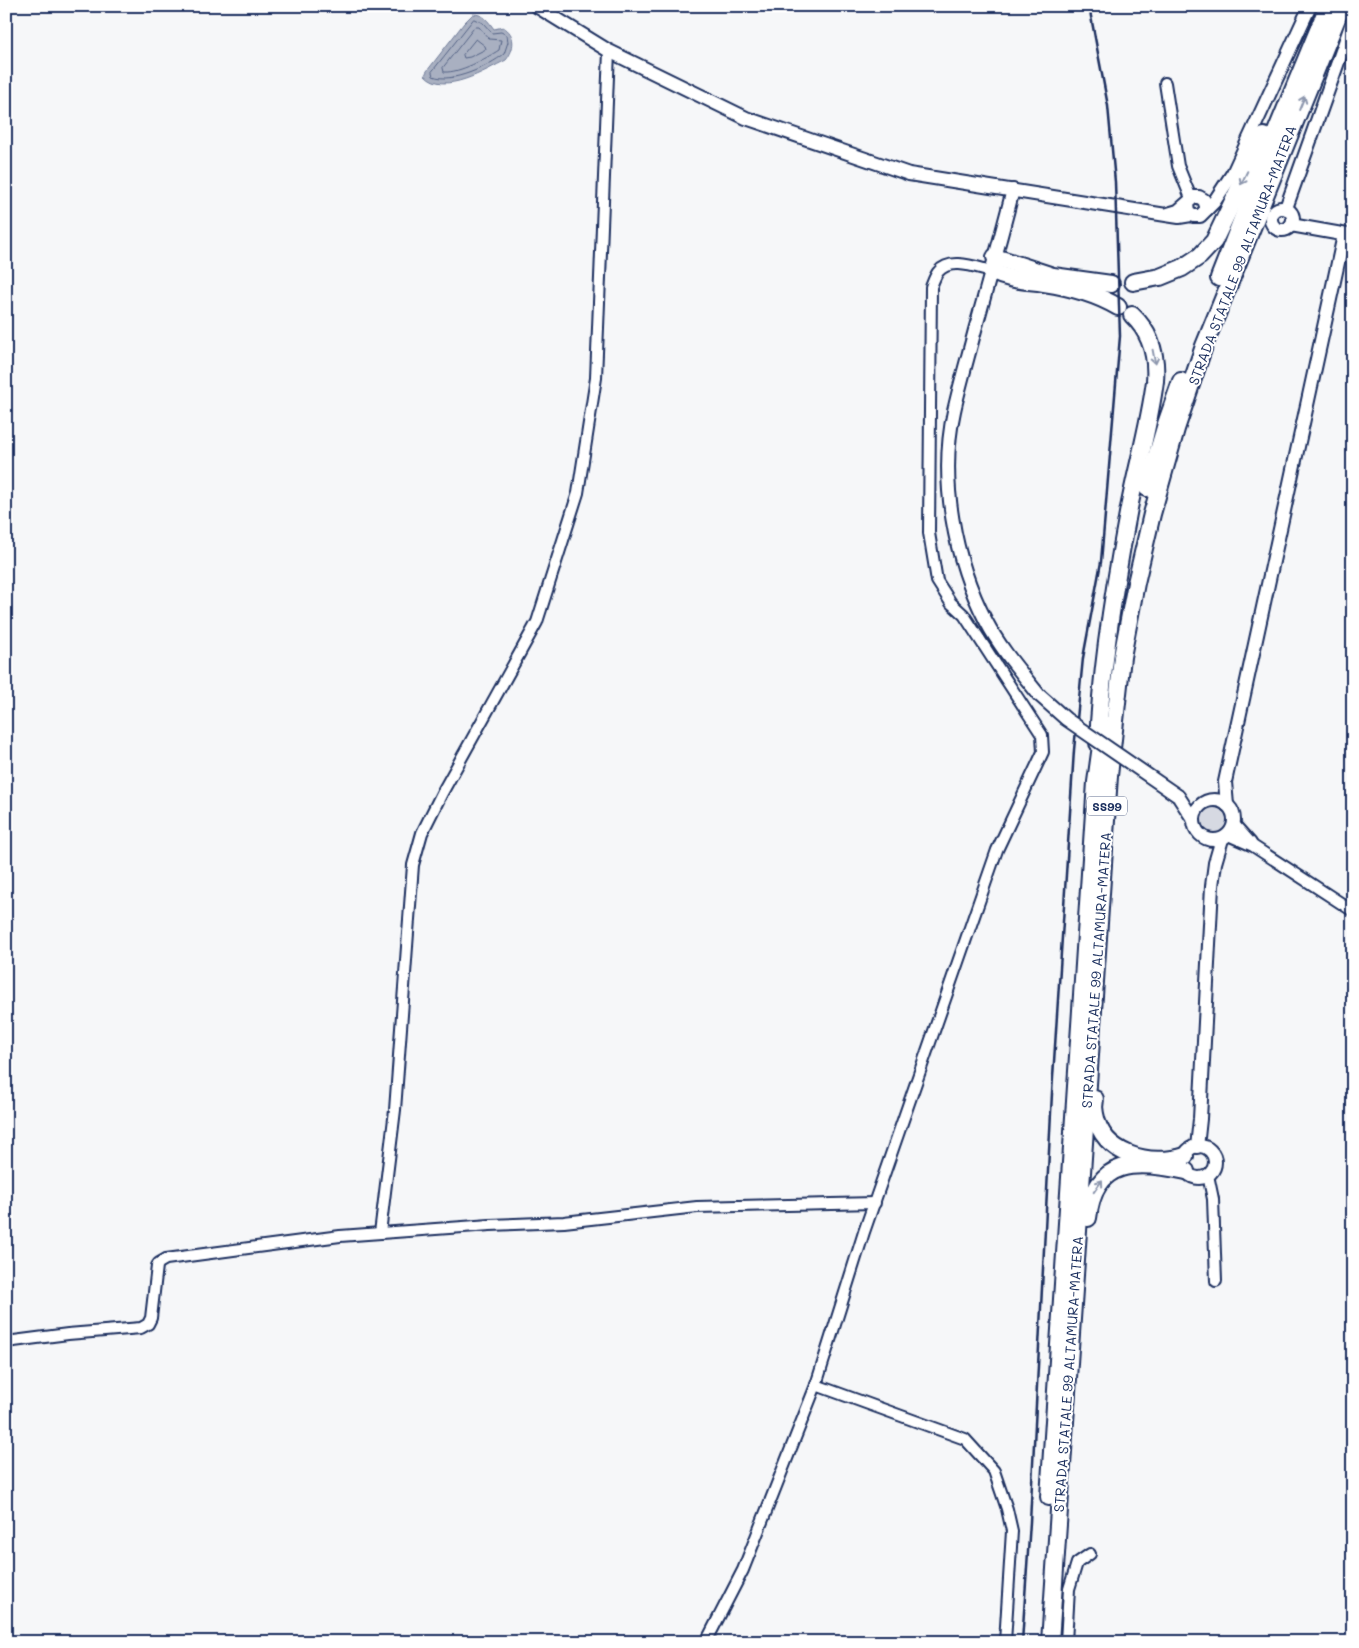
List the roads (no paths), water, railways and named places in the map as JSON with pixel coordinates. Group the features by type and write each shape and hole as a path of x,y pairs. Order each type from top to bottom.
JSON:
{"highway":[{"name":"SS99","path":"1040,1642 1096,782 1113,655 1141,512 1166,424 1194,342 1278,127 1328,6"},
{"name":"STRADA STATALE 99 ALTAMURA-MATERA","path":"1050,1642 1109,776 1122,657 1152,514 1176,429 1204,346 1342,6"},
{"path":"1133,282 1160,277 1182,268 1200,256 1214,241 1278,105 1320,25"},
{"path":"993,264 1053,276 1110,284"},
{"path":"993,264 1004,277 1086,292 1102,297 1118,307"},
{"path":"1096,782 1100,693 1111,614 1127,517 1155,381 1156,367 1151,343 1146,332 1132,316"},
{"path":"1099,915 1100,1013 1094,1114 1099,1128 1108,1141 1123,1152 1141,1159 1189,1158"},
{"path":"1062,1476 1070,1423 1087,1224 1092,1193 1100,1181 1112,1172 1125,1166 1164,1166 1189,1158"}],"street":[{"path":"536,6 609,51 746,118 908,174 1166,215 1195,205 1224,189 1310,6"},
{"path":"1286,208 1353,20"},
{"path":"380,1233 395,1110 410,895 413,865 417,849 422,832 442,793 537,622 578,493 596,378 609,51"},
{"path":"1165,83 1178,166 1195,205"},
{"path":"1013,190 954,412 949,452 949,495 957,546 973,593 986,622 1000,646 1039,695 1066,719 1178,796 1194,819 1197,831 1207,839 1212,840 1225,837 1253,846 1353,911"},
{"path":"1227,805 1225,782 1348,236 1291,226 1281,230 1272,223 1273,213 1279,208 1286,208 1293,216 1291,226"},
{"path":"706,1642 743,1570 816,1385 875,1203 997,850 1043,752 1042,735 964,615 951,603 937,581 929,533 932,286 937,274 943,267 952,264 993,264"},
{"path":"1194,819 1198,808 1225,782"},
{"path":"1178,796 1206,802 1216,800 1227,805 1233,813 1234,824 1253,846"},
{"path":"1189,1158 1207,1149 1214,1157 1214,1167 1208,1175 1198,1178 1189,1174 1189,1158 1215,863 1225,837 1234,824"},
{"path":"1207,839 1215,863"},
{"path":"1208,1175 1213,1199 1216,1281"},
{"path":"6,1342 68,1334 141,1328 148,1324 151,1318 157,1266 162,1260 166,1259 340,1236 490,1225 564,1222 697,1207 875,1203"},
{"path":"816,1385 965,1439 994,1471 1007,1509 1012,1531 1005,1642"},
{"path":"1066,1642 1069,1589 1077,1563 1090,1554"}],"water":[{"path":"473,14 483,17 494,29 503,27 507,30 513,42 509,56 506,60 465,79 443,83 433,81 425,75 427,71"}],"railway":[{"path":"1022,1642 1052,1093 1074,750 1083,658 1101,562 1120,336 1115,182 1108,106 1089,6"}]}
